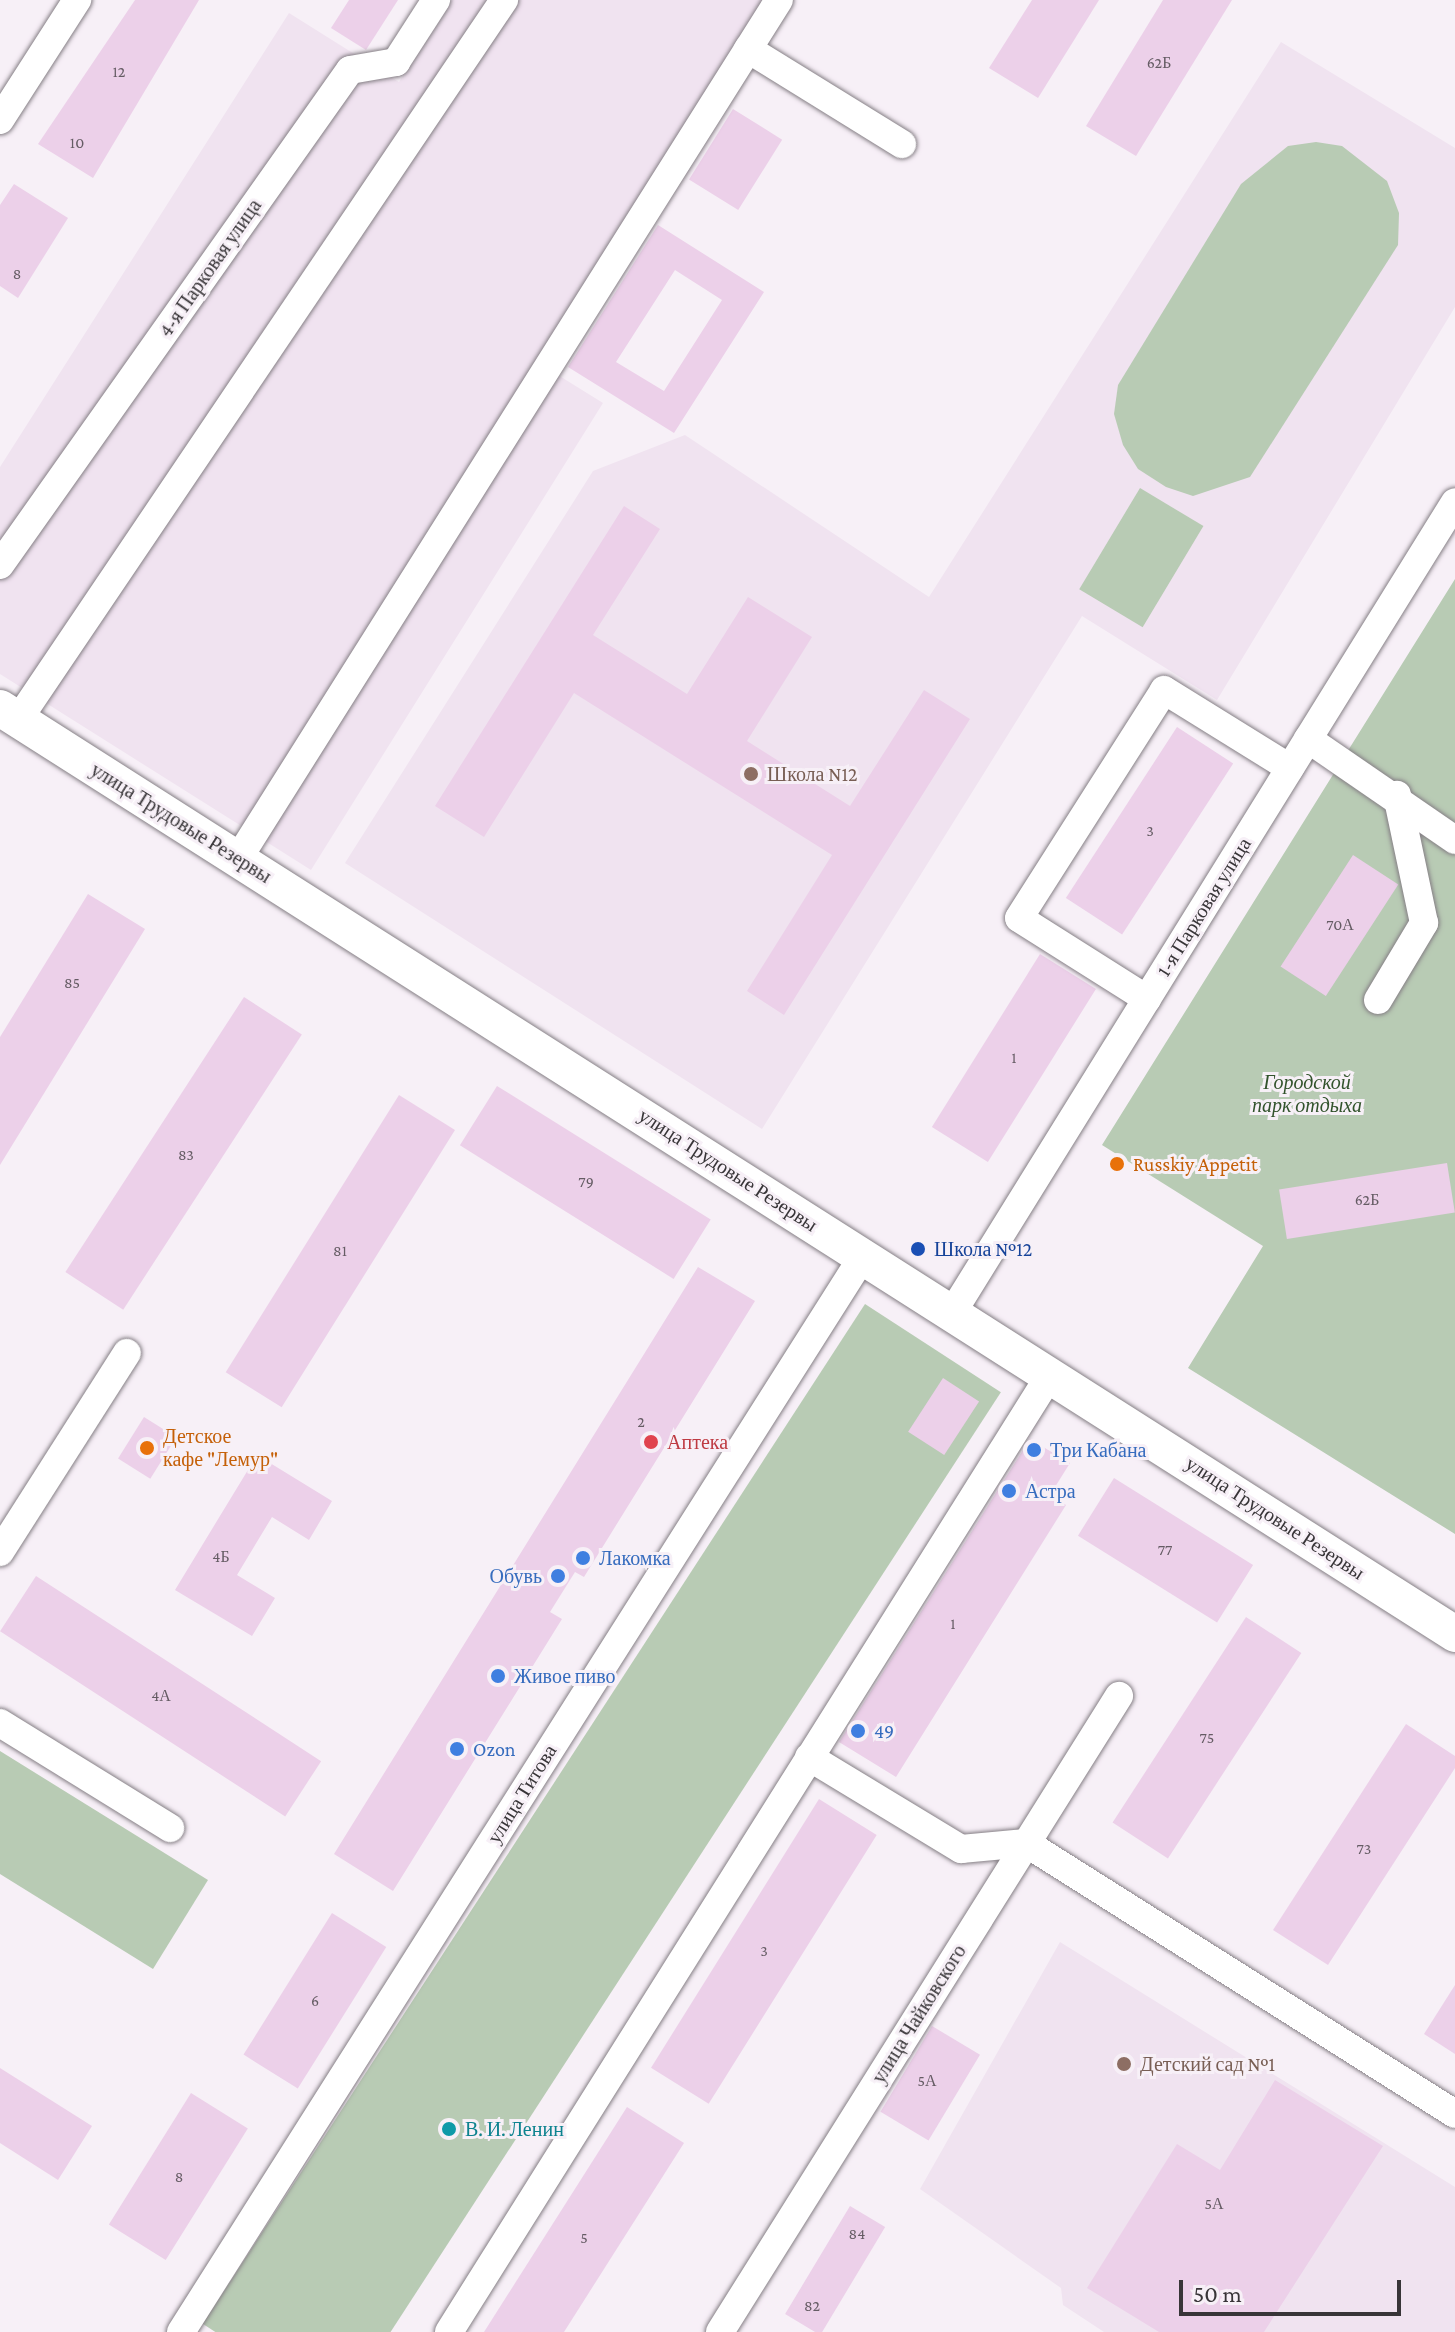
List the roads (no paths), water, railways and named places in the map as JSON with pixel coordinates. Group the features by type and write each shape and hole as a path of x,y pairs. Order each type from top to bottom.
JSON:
{"main road":[{"name":"улица Трудовые Резервы","path":"9,714 1455,1634"}],"street":[{"path":"0,120 77,0"},
{"name":"4-я Парковая улица","path":"0,565 350,70 396,62 436,0"},
{"path":"9,714 504,0"},
{"path":"238,859 779,0"},
{"path":"748,49 902,144"},
{"name":"1-я Парковая улица","path":"952,1313 1455,502"},
{"path":"1147,999 1019,918 1164,690 1290,768"},
{"path":"1308,739 1397,795 1455,840"},
{"path":"1378,1000 1424,923 1397,795"},
{"name":"улица Титова","path":"181,2332 863,1256"},
{"path":"0,1552 127,1353"},
{"path":"449,2332 1050,1375"},
{"name":"улица Чайковского","path":"720,2332 1119,1696"},
{"path":"0,1723 170,1828"},
{"path":"809,1757 961,1849 1026,1843 1455,2114"}],"place":[{"name":"Школа N12","path":"751,774"},
{"name":"Russkiy Appetit","path":"1117,1164"},
{"name":"Школа №12","path":"918,1249"},
{"name":"Аптека","path":"651,1442"},
{"name":"Детское кафе \"Лемур\"","path":"147,1448"},
{"name":"Три Кабана","path":"1034,1450"},
{"name":"Астра","path":"1009,1491"},
{"name":"Лакомка","path":"583,1558"},
{"name":"Обувь","path":"558,1576"},
{"name":"Живое пиво","path":"498,1676"},
{"name":"49","path":"858,1731"},
{"name":"Ozon","path":"457,1749"},
{"name":"Детский сад №1","path":"1124,2064"},
{"name":"В. И. Ленин","path":"449,2129"}],"park label":[{"name":"Городской парк отдыха","path":"1307,1094"}]}
